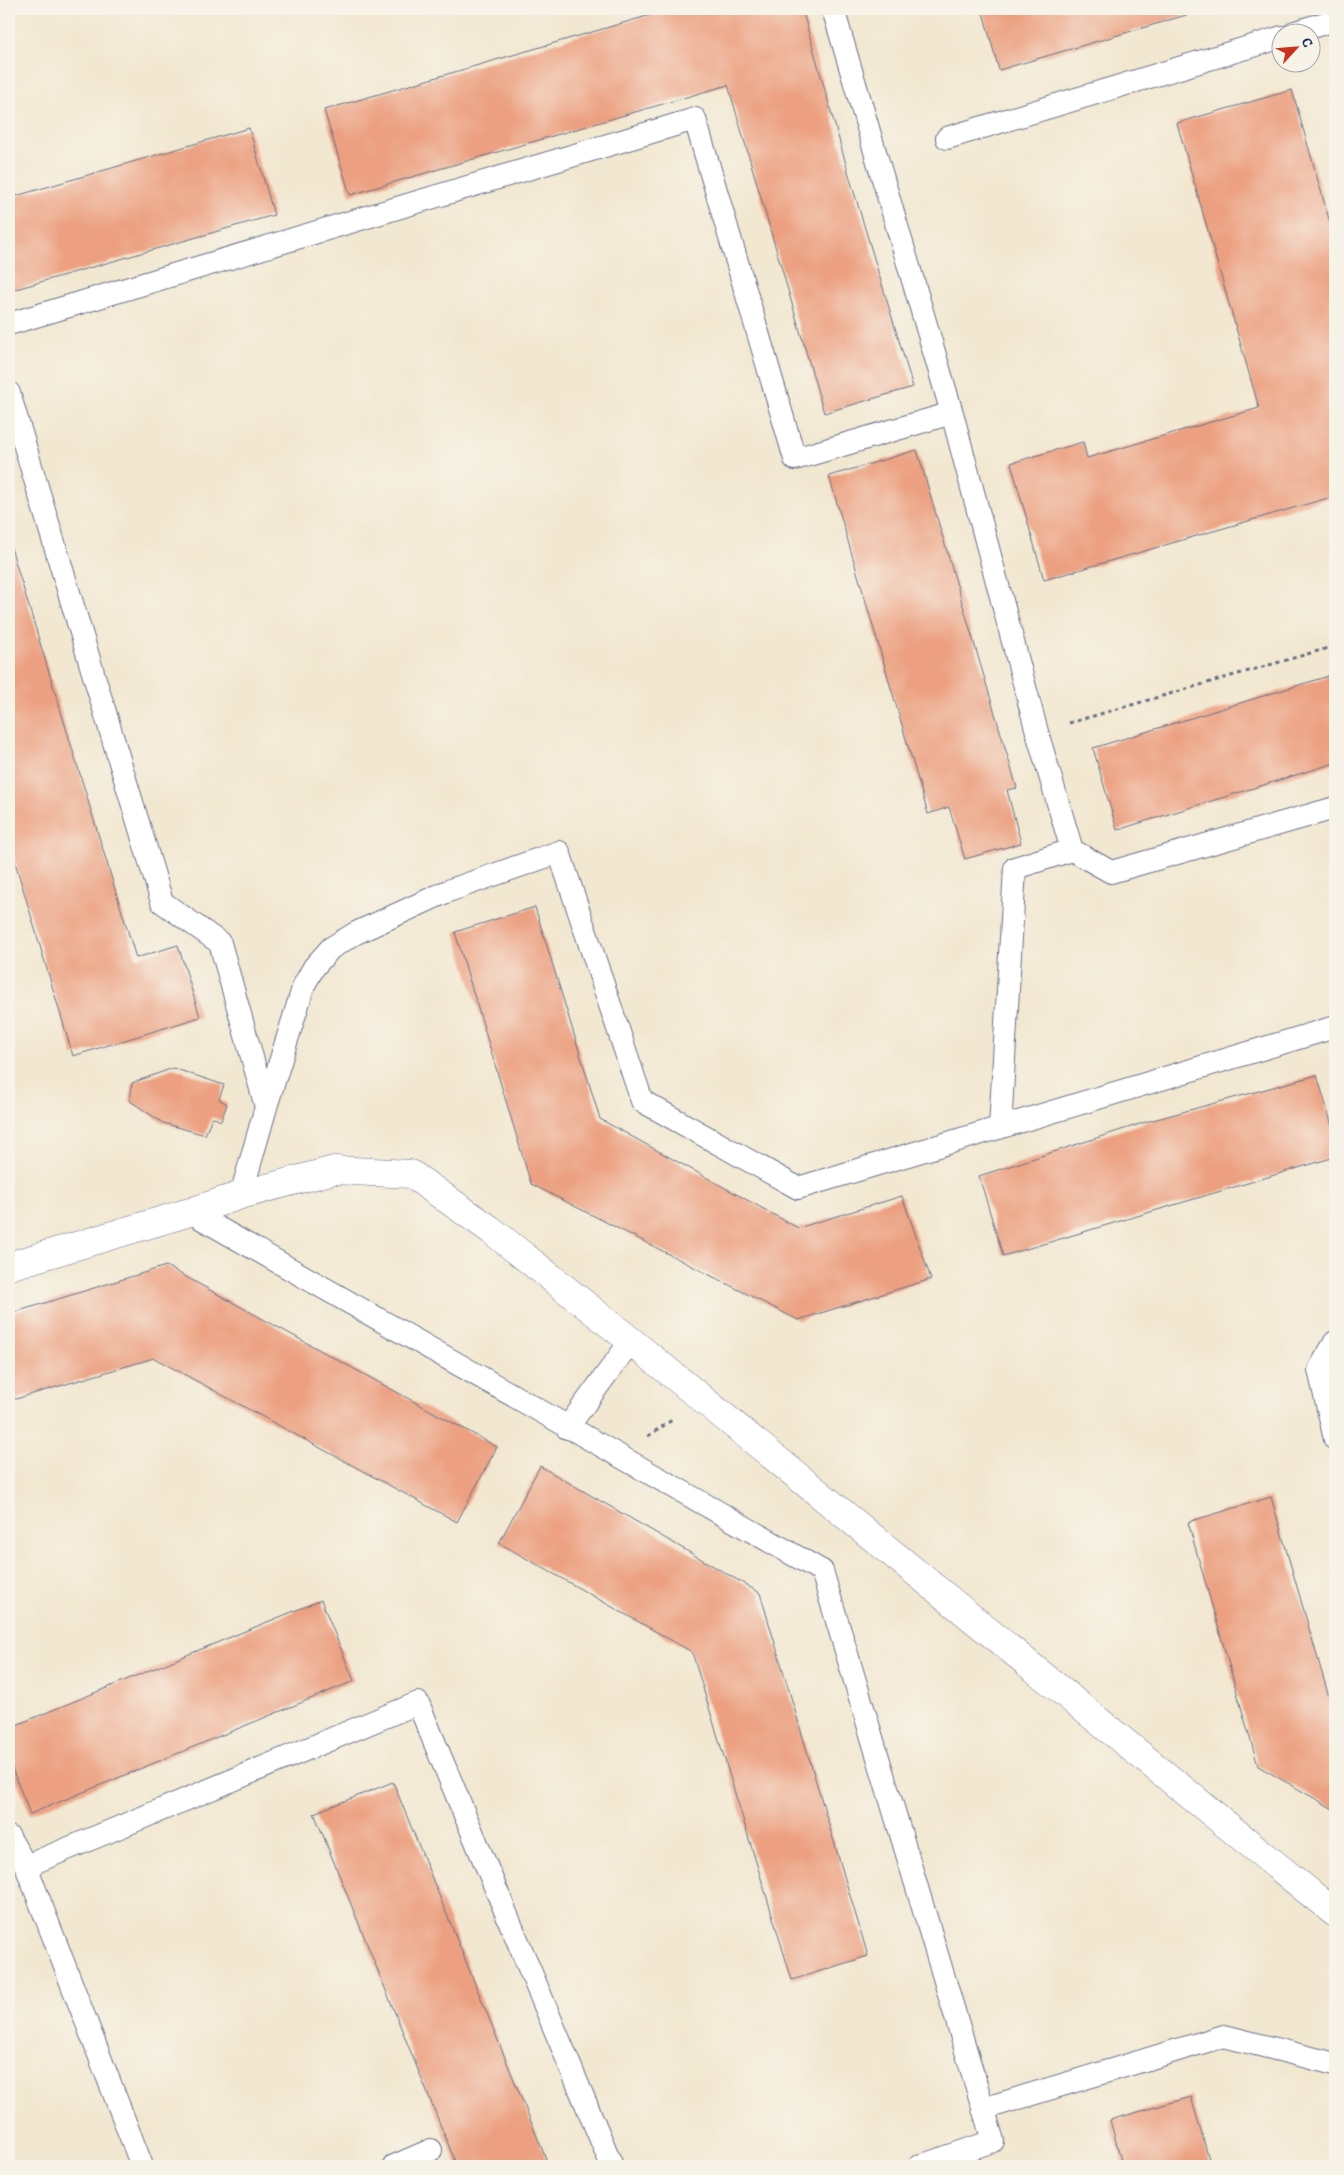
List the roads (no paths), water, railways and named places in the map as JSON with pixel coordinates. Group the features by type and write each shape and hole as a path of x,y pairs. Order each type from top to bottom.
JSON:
{"street":[{"path":"9,1266 190,1212 241,1194 334,1170 411,1174 491,1230 631,1341 1335,1913"}],"lane":[{"path":"833,9 952,413 1037,732 1072,850 1110,872 1335,808"},
{"path":"1322,24 1335,20"},
{"path":"947,138 1272,40"},
{"path":"9,324 695,119 795,459 952,413"},
{"path":"9,393 162,902 220,943 266,1107"},
{"path":"1000,1128 1015,868 1072,850"},
{"path":"241,1194 304,986 314,967 331,948 380,921 448,891 559,852 642,1101 798,1188 1335,1027"},
{"path":"190,1212 822,1571 993,2141 920,2166"},
{"path":"568,1428 631,1341"},
{"path":"1335,1342 1319,1370 1335,1439"},
{"path":"26,1866 418,1703 612,2166"},
{"path":"9,1837 26,1866 142,2166"},
{"path":"983,2109 1224,2036 1335,2064"},
{"path":"394,2166 431,2150"}]}
